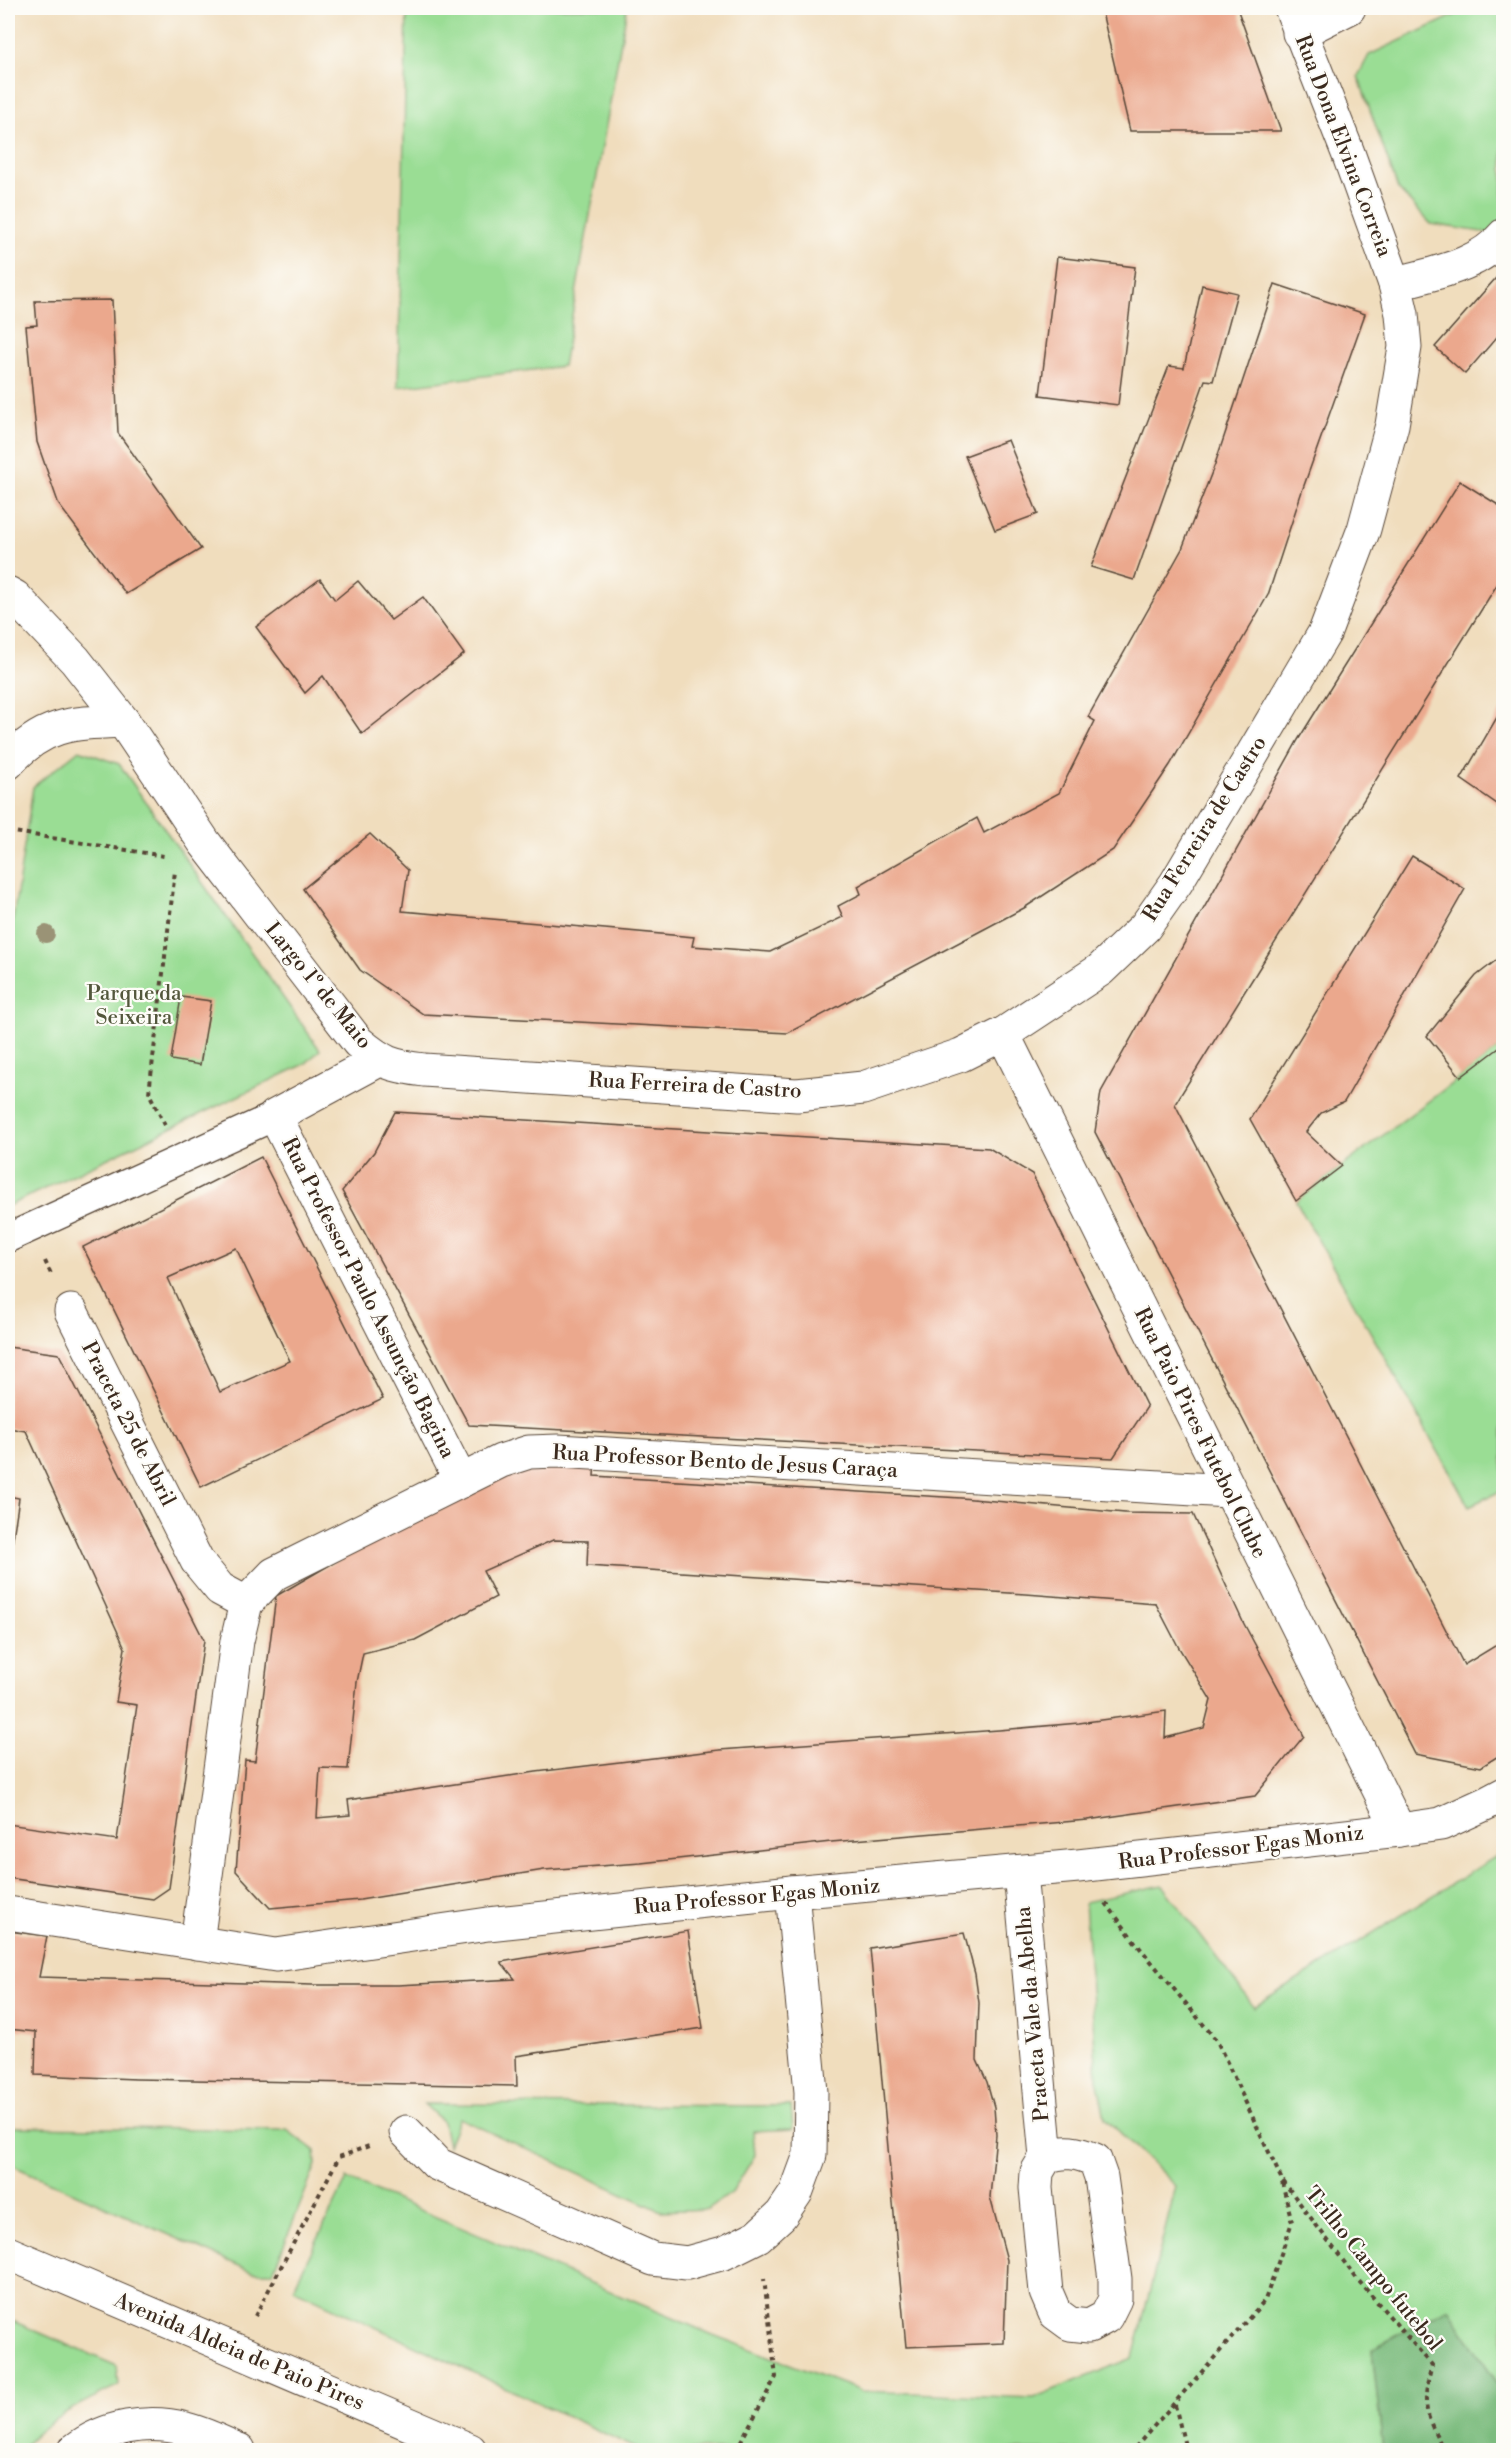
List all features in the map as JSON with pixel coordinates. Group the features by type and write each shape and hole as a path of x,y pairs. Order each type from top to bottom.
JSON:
{"street":[{"path":"1294,20 1349,8"},
{"name":"Rua Dona Elvina Correia","path":"1294,20 1341,136 1395,284"},
{"path":"1395,284 1466,263 1499,241 1503,235"},
{"name":"Rua Ferreira de Castro","path":"380,1060 398,1067 424,1070 797,1095 863,1088 961,1054 1003,1034 1100,970 1145,927 1176,883 1325,632 1364,529 1392,425 1405,347 1402,314 1395,284"},
{"name":"Largo 1º de Maio","path":"8,593 15,597 75,660 123,721 204,842 358,1042 380,1060 275,1116 18,1234"},
{"path":"8,763 24,745 51,730 80,722 123,721"},
{"name":"Rua Paio Pires Futebol Clube","path":"1003,1034 1228,1491 1399,1830"},
{"name":"Rua Professor Paulo Assunção Bagina","path":"275,1116 460,1480"},
{"name":"Praceta 25 de Abril","path":"71,1311 197,1561 220,1589 246,1603"},
{"name":"Rua Professor Bento de Jesus Caraça","path":"246,1603 274,1574 460,1480 501,1461 529,1452 558,1451 1228,1491"},
{"path":"197,1943 237,1641 246,1603"},
{"name":"Rua Professor Egas Moniz","path":"8,1913 276,1955 488,1923 792,1892 1020,1872 1399,1830 1441,1824 1503,1794"},
{"name":"Praceta Vale da Abelha","path":"1020,1872 1047,2157 1037,2172 1036,2188 1046,2292 1055,2313 1070,2324 1089,2326 1106,2317 1115,2299 1115,2279 1101,2177 1095,2160 1080,2153 1064,2151 1047,2157"},
{"path":"406,2132 437,2164 653,2259 687,2263 724,2253 758,2236 781,2215 796,2193 810,2155 811,2092 792,1892"},
{"name":"Avenida Aldeia de Paio Pires","path":"8,2253 470,2451"},
{"path":"75,2451 104,2433 128,2426 158,2424 188,2429 238,2451"}],"path":[{"path":"8,831 176,858 204,842"},
{"path":"176,858 148,1093 182,1158"},
{"path":"18,1234 71,1311"},
{"path":"1133,2451 1265,2300 1292,2222 1281,2178 1217,2041 1135,1942"},
{"path":"237,2351 339,2157 406,2132"},
{"name":"Trilho Campo futebol","path":"1281,2178 1357,2279 1432,2365 1425,2388 1427,2418 1444,2451"},
{"path":"736,2451 776,2377 758,2236"},
{"path":"1174,2404 1186,2451"}],"green space":[{"path":"407,8 627,8 563,366 398,387"},
{"path":"1470,8 1503,8 1503,219 1488,233 1431,224 1398,189 1358,76 1369,55"},
{"name":"Parque da Seixeira","path":"79,750 119,764 320,1050 305,1064 8,1206 8,953 33,787"},
{"path":"1503,1045 1503,1490 1469,1506 1296,1201"},
{"path":"1503,1852 1503,2392 1449,2309 1372,2349 1383,2450 640,2450 293,2289 347,2179 713,2335 861,2391 1033,2398 1133,2358 1176,2186 1105,2118 1097,2078 1085,1902 1162,1885 1254,2007"},
{"path":"424,2104 791,2106 793,2129 753,2131 755,2155 733,2191 708,2209 661,2211 459,2118 448,2146 443,2122"},
{"path":"12,2127 287,2130 315,2151 316,2165 273,2272 253,2272 9,2164 8,2140"},
{"path":"1449,2308 1503,2392 1503,2450 1383,2450 1372,2349"},
{"path":"8,2319 117,2366 119,2385 54,2420 21,2450 8,2450"}],"building":[{"path":"1101,8 1237,8 1281,131 1130,131"},
{"path":"1057,257 1135,267 1118,405 1040,395"},
{"path":"1503,270 1503,330 1465,374 1435,347"},
{"path":"1275,284 1365,314 1268,595 1170,765 1113,850 1024,908 788,1033 423,1014 360,970 303,889 370,834 408,870 402,911 694,937 692,946 770,952 843,917 838,906 861,894 858,886 977,818 984,833 1059,793 1095,721 1088,717 1182,549 1215,464"},
{"path":"1202,285 1237,293 1213,381 1205,380 1134,580 1091,567 1169,366 1184,368"},
{"path":"112,300 118,433 201,549 126,594 59,505 37,442 26,326 37,325 35,301"},
{"path":"1008,440 1038,514 995,530 965,456"},
{"path":"1460,481 1503,508 1503,575 1175,1104 1464,1665 1503,1641 1503,1753 1481,1767 1415,1754 1095,1132 1101,1092 1298,740"},
{"path":"320,579 335,600 358,581 391,620 423,597 464,654 362,734 323,676 305,693 256,627"},
{"path":"1503,707 1503,808 1461,779"},
{"path":"1412,856 1465,889 1344,1102 1321,1113 1306,1132 1342,1166 1296,1201 1250,1119"},
{"path":"1503,955 1503,1045 1461,1077 1427,1036 1476,976"},
{"path":"181,997 211,1001 200,1065 171,1060"},
{"path":"395,1112 989,1148 1032,1174 1147,1407 1113,1458 469,1425 342,1191 374,1152"},
{"path":"261,1157 383,1399 201,1487 83,1247","holes":["236,1248 290,1361 220,1392 168,1278"]},
{"path":"8,1347 59,1354 204,1640 169,1888 153,1899 8,1878 8,1824 117,1840 137,1705 116,1702 125,1648 26,1431 8,1428"},
{"path":"595,1462 594,1476 961,1498 1125,1513 1193,1514 1243,1622 1304,1736 1255,1796 1087,1820 831,1842 641,1863 544,1870 360,1900 270,1908 236,1871 245,1760 255,1761 276,1596 366,1544 529,1463","holes":["553,1540 588,1541 587,1566 1156,1604 1179,1648 1211,1700 1204,1728 1165,1738 1166,1711 1079,1723 999,1730 720,1750 536,1772 348,1800 350,1815 317,1818 320,1768 348,1769 357,1682 363,1653 415,1640 496,1597 483,1571"]},
{"path":"8,1496 19,1498 9,1565 8,1565"},
{"path":"8,1931 47,1936 39,1977 312,1985 398,1985 515,1979 501,1962 688,1931 703,2028 516,2056 517,2086 35,2075 36,2032 8,2029"},
{"path":"964,1933 975,1974 979,2003 977,2060 987,2082 994,2107 996,2135 990,2197 1007,2260 1004,2343 906,2347 870,1948"}]}
